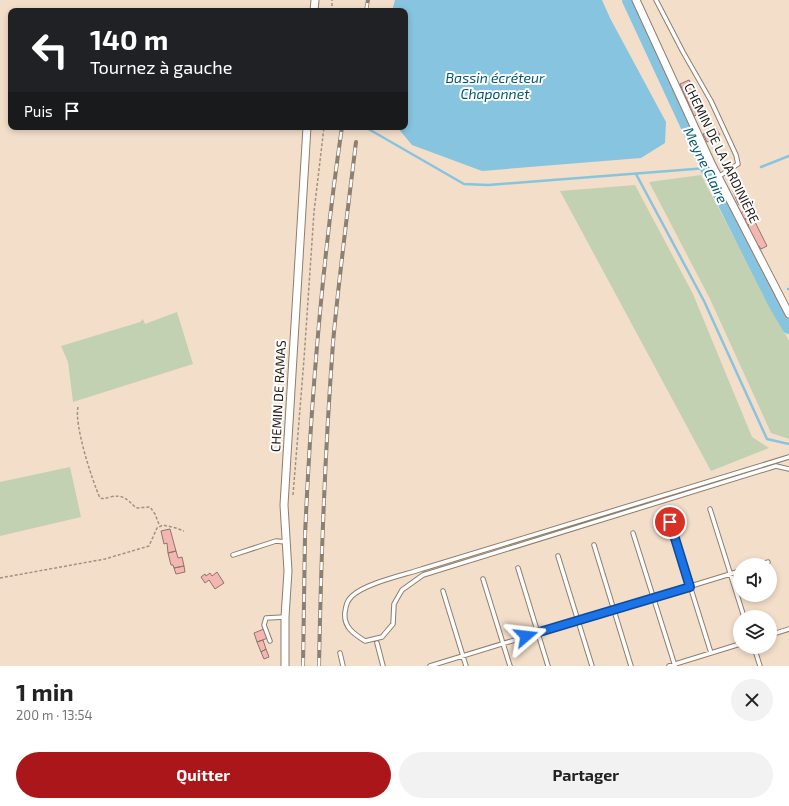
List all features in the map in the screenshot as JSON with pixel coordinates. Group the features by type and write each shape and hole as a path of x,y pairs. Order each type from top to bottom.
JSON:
{"street":[{"name":"CHEMIN DE LA JARDINIÈRE","path":"636,0 718,177 789,314"},
{"name":"CHEMIN DE RAMAS","path":"285,666 285,617 288,571 284,504 307,130"}],"lane":[{"path":"656,0 711,101 736,155 738,164 718,177"},
{"path":"789,457 369,586 353,595 346,604 344,618 352,633 365,641 382,637 393,624 394,604 402,590 423,575 776,466 789,469"},
{"path":"710,509 742,610"},
{"path":"670,522 711,653"},
{"path":"633,533 675,665"},
{"path":"233,555 276,541 286,542"},
{"path":"594,545 631,666"},
{"path":"558,556 592,666"},
{"path":"518,568 548,666"},
{"path":"430,666 733,573"},
{"path":"483,579 510,666"},
{"path":"443,591 466,666"},
{"path":"270,641 264,625 266,618 285,617"},
{"path":"777,633 789,629"},
{"path":"377,643 383,666"},
{"path":"669,666 733,646"},
{"path":"340,653 343,666"},
{"path":"756,654 760,666"}],"path":[{"path":"293,494 314,212 324,130"},
{"path":"78,406 78,427 100,498 103,499 118,496 128,499 136,508 150,507 155,514 160,527"},
{"path":"0,578 105,559 150,546 157,528 162,525 184,531"}],"green space":[{"path":"701,175 789,341 789,439 771,433 710,299 649,182"},
{"path":"635,185 693,294 752,437 769,448 711,471 560,191"},
{"path":"177,312 193,364 73,402 68,362 61,346 140,322 143,319 145,324"},
{"path":"70,467 81,517 0,536 0,482"}],"water":[{"name":"Bassin écréteur Chaponnet","path":"395,0 602,0 610,18 666,122 665,143 641,158 482,171 412,145 400,130 408,130 408,8 393,8"}],"building":[{"path":"689,80 694,90 696,89 706,111 694,116 680,84"},
{"path":"716,128 720,135 707,142 703,134"},
{"path":"743,187 747,197 737,201 733,191"},
{"path":"747,197 749,201 739,205 737,201"},
{"path":"749,209 752,216 743,220 740,213"},
{"path":"752,216 755,222 746,226 743,220"},
{"path":"755,222 767,246 761,249 759,246 756,247 746,226"},
{"path":"170,529 176,551 168,553 167,543 164,544 161,531"},
{"path":"176,551 178,558 182,557 184,566 174,568 173,565 171,565 168,553"},
{"path":"184,566 185,572 176,574 174,568"},
{"path":"217,572 224,583 215,589 209,580 205,583 201,577 210,573 212,576"},
{"path":"264,629 268,638 257,642 254,633"},
{"path":"263,640 266,649 261,652 257,642"},
{"path":"266,649 269,657 264,659 261,652"}],"waterway":[{"name":"Meyne Claire","path":"629,0 707,168 776,305 789,327"},
{"path":"370,130 464,184 488,185 707,168"},
{"path":"761,167 789,156"},
{"path":"636,174 704,301 767,439 789,444"}],"railway":[{"path":"367,8 368,0"},
{"path":"303,666 305,536 310,433 323,280 342,130"},
{"path":"319,666 324,504 333,343 356,142"}],"route":[{"path":"526,636 690,587 670,522"}]}
